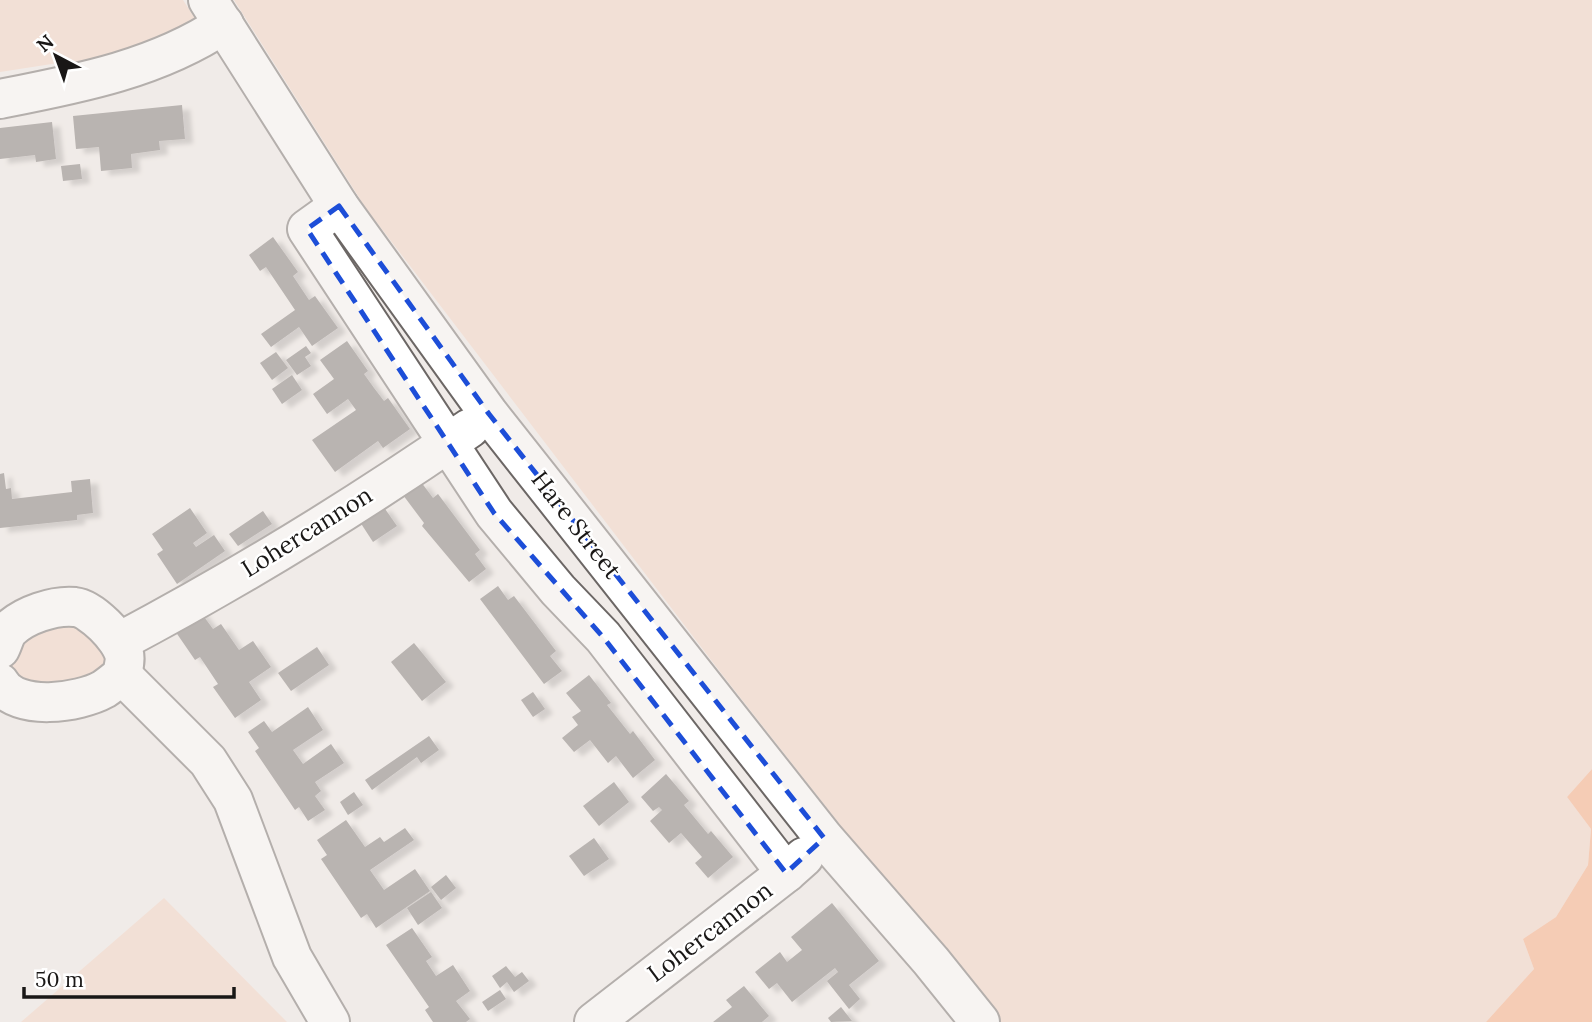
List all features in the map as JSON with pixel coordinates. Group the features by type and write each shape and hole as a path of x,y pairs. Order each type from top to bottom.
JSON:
{"street":[{"path":"0,99 71,86 156,60 201,40 216,12"},
{"name":"Hare Street","path":"216,12 339,206 489,414 824,838 980,1022"},
{"path":"339,206 307,229 494,513 558,590 603,637 786,873"},
{"name":"Lohercannon","path":"1,690 30,703 64,701 102,690 120,659 172,614 313,531 489,414"},
{"path":"0,649 8,631 32,616 50,609 77,607 102,622 120,659 208,761 233,800 292,957 330,1022"},
{"path":"677,731 713,700"},
{"name":"Lohercannon","path":"594,1022 786,873 824,838"}],"highlighted area":[{"path":"339,206 489,414 824,838 786,873 603,637 494,513 307,229"}],"shaded area":[{"path":"0,0 183,0 198,23 74,69 71,61 0,72"},
{"path":"234,0 1592,0 1592,769 1567,797 1591,829 1588,865 1556,917 1523,939 1534,969 1486,1022 995,1022 721,673 365,207"},
{"path":"63,621 87,627 108,659 90,674 68,683 44,685 17,677 3,661 15,639"},
{"path":"1592,769 1592,1022 1486,1022 1534,969 1523,939 1556,917 1588,865 1591,829 1567,797"},
{"path":"164,898 287,1022 21,1022"}],"building":[{"path":"182,105 185,139 159,141 160,150 131,154 132,168 101,171 99,147 76,149 73,116"},
{"path":"52,122 56,159 36,162 35,155 0,159 0,128"},
{"path":"80,164 82,179 63,181 61,166"},
{"path":"273,237 298,272 293,276 309,300 315,296 338,328 312,346 299,327 271,347 261,334 295,310 266,267 260,271 249,255"},
{"path":"347,341 368,371 364,374 374,388 384,401 388,398 410,429 383,448 378,441 335,472 312,440 356,410 348,399 327,414 313,394 334,379 320,360"},
{"path":"306,346 311,353 305,357 311,366 297,375 286,360"},
{"path":"276,352 288,368 272,380 260,363"},
{"path":"292,375 302,390 282,404 272,389"},
{"path":"4,473 6,489 11,488 12,499 72,492 71,481 90,479 93,513 77,515 77,520 0,528 0,474"},
{"path":"421,482 433,498 438,494 480,550 475,554 486,569 469,582 422,526 424,523 403,495"},
{"path":"383,506 397,526 373,542 360,522"},
{"path":"190,508 207,533 193,543 196,547 214,535 225,551 177,584 157,554 163,550 152,534"},
{"path":"263,511 272,524 238,546 229,534"},
{"path":"498,586 508,600 514,596 556,651 550,656 562,671 544,684 480,599"},
{"path":"199,610 213,629 221,624 239,650 253,641 271,667 249,682 261,700 235,718 213,687 218,684 200,657 195,660 173,628"},
{"path":"414,643 446,682 422,701 391,662"},
{"path":"317,647 329,665 291,691 278,673"},
{"path":"589,675 611,703 607,705 630,734 633,731 655,760 633,778 616,756 608,763 590,740 574,752 562,738 578,725 572,717 581,711 566,693"},
{"path":"533,692 545,709 533,717 521,700"},
{"path":"308,707 323,730 293,750 303,764 331,744 344,763 315,782 321,791 315,796 325,810 308,821 299,807 295,810 255,751 259,748 248,732 264,721 272,732"},
{"path":"429,736 439,750 421,763 417,757 372,790 365,780"},
{"path":"666,774 689,801 684,805 708,834 711,831 733,857 708,878 695,863 702,857 681,833 669,843 650,821 662,810 659,807 653,811 641,797"},
{"path":"614,782 629,802 599,826 583,806"},
{"path":"354,792 363,805 348,815 340,802"},
{"path":"346,820 365,847 380,837 384,842 405,828 414,840 370,870 384,890 415,869 430,891 376,928 367,914 361,918 321,859 327,855 317,840"},
{"path":"594,838 609,859 584,876 569,856"},
{"path":"446,875 456,888 441,900 431,887"},
{"path":"431,892 442,908 418,925 407,908"},
{"path":"832,903 879,961 849,985 860,999 849,1009 827,981 838,972 835,968 792,1002 777,983 769,989 755,972 780,952 787,962 802,950 791,937"},
{"path":"412,928 432,957 426,961 436,976 453,965 470,991 456,1001 470,1019 466,1022 433,1022 425,1010 429,1007 386,945"},
{"path":"506,966 515,977 522,972 529,981 514,992 507,982 500,988 492,976"},
{"path":"744,986 769,1016 762,1022 713,1022 732,1007 726,1000"},
{"path":"500,990 506,999 488,1011 482,1002"},
{"path":"841,1007 852,1021 831,1022 828,1018"}]}
